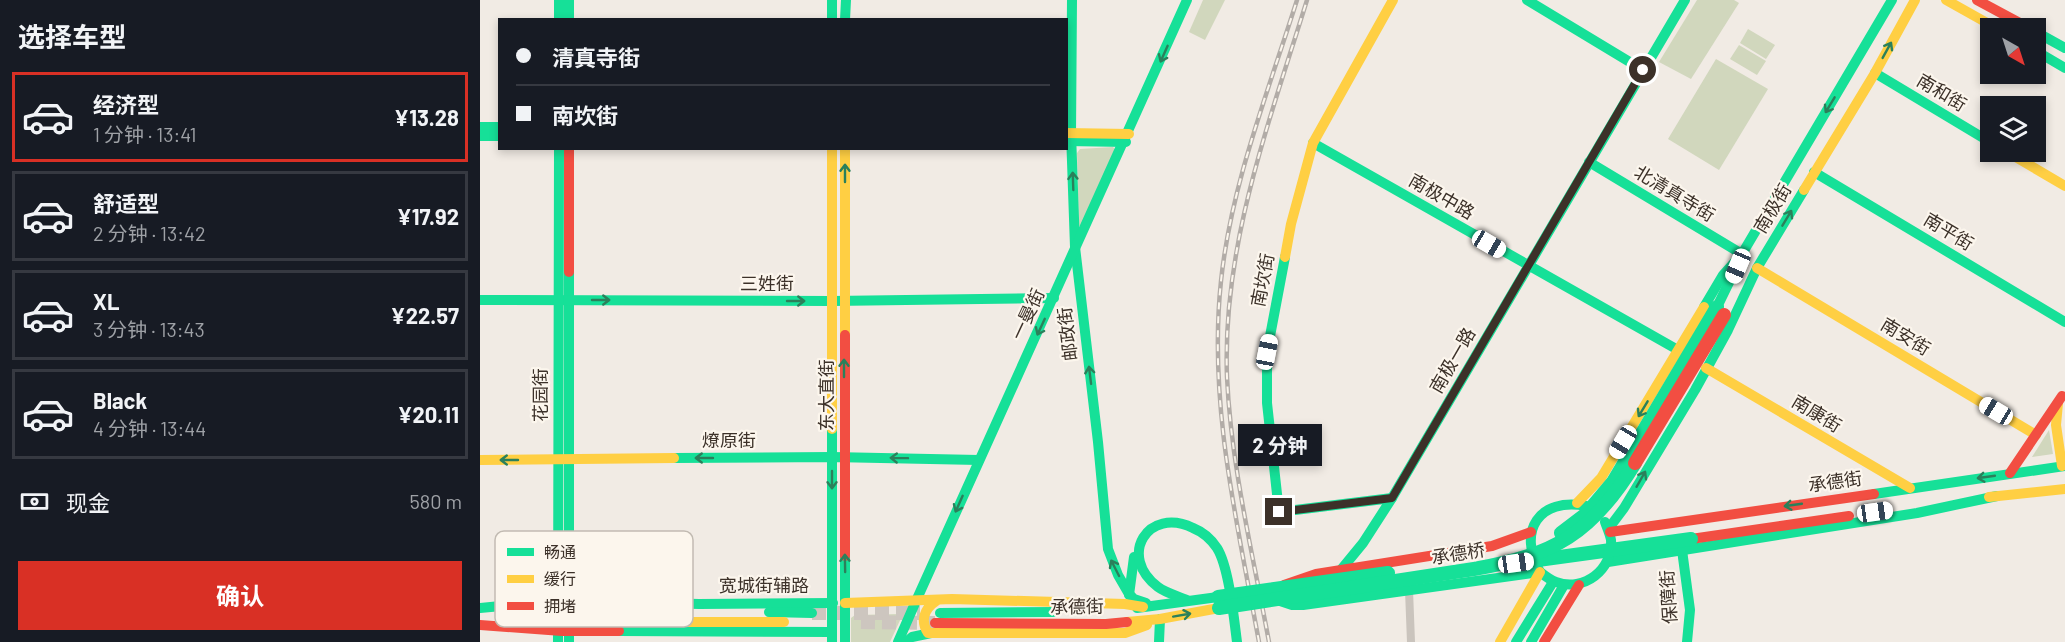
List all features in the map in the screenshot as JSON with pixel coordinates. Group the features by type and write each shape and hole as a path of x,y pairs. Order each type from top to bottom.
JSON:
{"main road":[{"path":"559,0 559,18"},
{"path":"569,0 569,18"},
{"path":"832,0 832,18"},
{"path":"845,18 846,0"},
{"name":"邮政街","path":"1072,0 1069,137 1075,247 1108,549 1129,599"},
{"name":"一曼街","path":"898,642 1075,247 1127,138 1187,0"},
{"name":"南坎街","path":"1392,498 1279,512 1267,404 1267,352 1291,224 1313,142 1393,0"},
{"path":"1527,0 1643,70"},
{"name":"南极一路","path":"1340,571 1363,543 1392,498 1685,0"},
{"name":"南极街","path":"1577,503 1601,478 1723,275 1742,254 1892,0"},
{"name":"南极街","path":"1610,530 1706,368 1743,302 1757,268 1875,73 1915,0"},
{"path":"1946,0 1980,19"},
{"path":"1977,0 2010,18"},
{"path":"2046,38 2065,49 2061,65 2046,57"},
{"name":"南和街","path":"1875,73 1980,136"},
{"path":"480,127 498,127"},
{"path":"480,136 498,136"},
{"path":"1069,137 1127,138"},
{"name":"南极中路","path":"1313,142 1678,350"},
{"name":"花园街","path":"559,150 564,300 564,531"},
{"name":"花园街","path":"564,300 569,150"},
{"name":"东大直街","path":"832,150 838,301 839,603 845,642"},
{"name":"东大直街","path":"838,301 845,150"},
{"name":"北清真寺街","path":"1589,162 1742,254"},
{"path":"2024,162 2065,186"},
{"name":"南平街","path":"1814,172 2065,322"},
{"path":"1721,311 1742,254"},
{"path":"1721,311 1757,268"},
{"name":"南安街","path":"1757,268 2036,435"},
{"name":"三姓街","path":"480,300 838,301 1054,298"},
{"name":"承德桥","path":"1219,603 1494,566 1557,546 1595,520 1622,485 1721,311"},
{"name":"承德桥","path":"1275,595 1492,558 1535,546 1565,531 1595,505 1613,482 1721,311"},
{"name":"南康街","path":"1706,368 1910,488"},
{"path":"2010,473 2063,393"},
{"path":"2063,393 2056,412 2063,466"},
{"name":"燎原街","path":"480,460 838,457 979,460"},
{"name":"承德街","path":"1610,530 2063,466"},
{"path":"1494,566 1898,508 2065,489"},
{"path":"1608,562 1917,513 1996,496"},
{"path":"1564,503 1577,503 1594,510 1603,518 1610,530 1612,548 1608,562 1593,579 1579,585 1559,584 1540,572 1530,554 1531,532 1541,515 1551,507 1564,503"},
{"path":"1129,599 1136,545 1143,531 1153,521 1164,517 1189,520 1212,535 1223,551 1238,642"},
{"path":"1190,601 1170,595 1146,579 1140,567 1138,548 1147,531 1157,524 1178,521 1193,526 1213,542 1224,563 1238,642"},
{"path":"1531,532 1492,546 1302,578 1275,595 1292,605 1304,605 1540,572"},
{"name":"保障街","path":"1682,550 1690,610 1687,642"},
{"path":"1500,642 1540,572"},
{"path":"1516,642 1559,584"},
{"path":"1531,642 1559,584"},
{"path":"1544,642 1579,585"},
{"path":"906,642 936,617 1129,599 1140,602 1153,610 1159,642"},
{"name":"承德街","path":"936,617 1106,624 1190,601 1219,603"},
{"name":"宽城街辅路","path":"693,605 916,602 936,617"},
{"name":"东大直街","path":"832,637 839,603"},
{"name":"承德街","path":"936,617 1153,610 1219,603"},
{"path":"480,608 495,610"},
{"path":"693,619 811,617"},
{"path":"480,624 495,623"},
{"path":"612,627 691,637 832,637"}],"street":[{"path":"1409,590 1411,642"}],"green space":[{"path":"1203,0 1225,0 1205,40 1189,32"},
{"path":"1697,0 1734,0 1739,3 1691,79 1659,62"},
{"path":"1748,29 1775,45 1766,59 1740,43"},
{"path":"1739,45 1766,61 1757,75 1730,59"},
{"path":"1716,59 1768,89 1719,170 1668,139"},
{"path":"1113,147 1116,151 1083,227 1079,226 1077,153 1080,149"},
{"path":"2049,430 2053,454 2032,457"},
{"path":"900,614 902,616 890,642 851,642 851,618 855,615"}],"tunnel":[{"path":"812,613 920,613"},
{"path":"861,622 935,623"}],"railway":[{"path":"1259,642 1227,462 1218,372 1218,327 1221,281 1233,210 1252,139 1297,0"},
{"path":"1269,642 1233,444 1227,377 1227,328 1232,280 1251,186 1307,0"}],"traffic: fast":[{"path":"559,0 559,18"},
{"path":"569,0 569,18"},
{"path":"832,0 832,18"},
{"path":"845,18 846,0"},
{"path":"1072,0 1071,133 1075,247 1108,549 1118,575 1129,594 1134,599 1146,603"},
{"path":"916,601 1187,0"},
{"path":"1527,0 1643,70"},
{"path":"1340,571 1363,543 1392,498 1685,0"},
{"path":"1704,307 1723,275 1742,254 1892,0"},
{"path":"2046,38 2065,48"},
{"path":"2046,57 2065,68"},
{"path":"1875,73 1980,136"},
{"path":"480,127 498,127"},
{"path":"480,136 498,136"},
{"path":"1068,141 1126,142"},
{"path":"1313,143 1678,350"},
{"path":"558,531 559,150"},
{"path":"1589,162 1742,254"},
{"path":"1814,172 2065,322"},
{"path":"1609,528 1624,508 1695,390 1728,330 1757,268 1804,190"},
{"path":"1285,257 1267,352 1267,403 1279,512 1392,498"},
{"path":"1717,307 1738,264"},
{"path":"569,272 569,531"},
{"path":"480,300 832,301 1054,298"},
{"path":"1561,533 1586,514 1613,482 1717,307"},
{"path":"832,429 832,642"},
{"path":"674,458 832,457 979,460"},
{"path":"1219,608 1474,569 1527,557 1549,548 1586,524 1603,508 1635,463"},
{"path":"1874,494 2065,466"},
{"path":"1608,562 1917,513 1997,496"},
{"path":"1540,572 1533,557 1531,543 1532,531 1537,520 1545,512 1556,507 1586,506"},
{"path":"1277,600 1292,605 1303,605 1540,572 1556,582 1577,584 1595,576 1607,561 1611,540 1605,522"},
{"path":"1187,600 1158,587 1146,575 1140,562 1139,549 1143,538 1151,529 1163,524 1177,523 1197,530 1217,548 1228,580 1237,642"},
{"path":"1538,560 1691,539"},
{"path":"1682,550 1690,610 1687,642"},
{"path":"845,556 845,642"},
{"path":"1129,595 1134,557"},
{"path":"1218,597 1388,573"},
{"path":"1516,642 1553,582"},
{"path":"1531,642 1564,585"},
{"path":"1137,608 1218,597"},
{"path":"898,642 916,601"},
{"path":"693,604 833,603"},
{"path":"480,608 495,607"},
{"path":"769,612 812,613"},
{"path":"940,613 1055,612"},
{"path":"1159,642 1160,619"},
{"path":"558,627 558,642"},
{"path":"569,627 569,642"},
{"path":"619,631 832,632"},
{"path":"906,642 912,637 931,633"}],"traffic: slow":[{"path":"1285,257 1291,224 1313,143 1393,0"},
{"path":"1804,190 1875,73 1915,0"},
{"path":"1946,0 1980,19"},
{"path":"1068,133 1129,134"},
{"path":"832,150 832,429"},
{"path":"845,150 845,335"},
{"path":"2024,162 2065,186"},
{"path":"1757,268 2036,435"},
{"path":"1577,503 1601,478 1704,307"},
{"path":"1706,368 1910,488"},
{"path":"2058,403 2056,425 2062,466"},
{"path":"480,460 674,458"},
{"path":"1989,497 2065,489"},
{"path":"1500,642 1540,572"},
{"path":"845,603 952,599 1125,604 1143,607"},
{"path":"936,601 924,616 924,624 928,633 1125,633 1147,625"},
{"path":"1127,622 1160,619 1219,608"},
{"path":"693,622 784,622"}],"traffic: jam":[{"path":"1977,0 2010,18"},
{"path":"569,150 569,272"},
{"path":"1635,463 1724,315"},
{"path":"845,335 845,556"},
{"path":"2010,473 2062,396"},
{"path":"1610,532 1874,494"},
{"path":"1691,539 1849,516"},
{"path":"1284,585 1316,574 1492,546 1531,532"},
{"path":"1544,642 1579,585"},
{"path":"935,623 1106,624 1127,622"},
{"path":"480,625 495,626"},
{"path":"507,627 562,631 619,631"}],"route":[{"path":"1279,512 1392,498 1643,70"}]}
